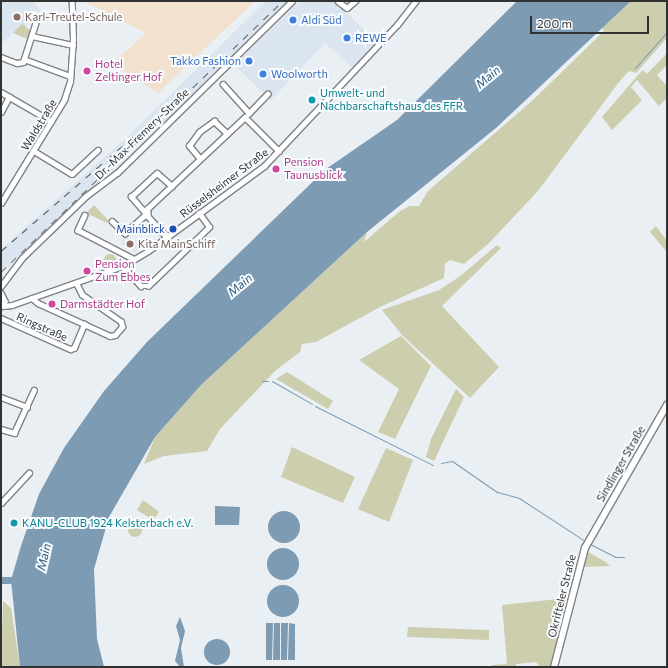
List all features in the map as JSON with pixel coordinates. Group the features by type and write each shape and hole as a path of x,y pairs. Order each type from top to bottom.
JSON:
{"street":[{"name":"Waldstraße","path":"1,203 61,109 70,76 73,45 72,1"},
{"name":"Dr.-Max-Fremery-Straße","path":"1,286 22,258 86,196 117,172 292,1"},
{"path":"338,1 347,8 355,1"},
{"name":"Rüsselsheimer Straße","path":"2,307 123,266 199,213 279,151 397,26 416,1"},
{"path":"1,57 18,63 24,59 37,18"},
{"path":"32,36 73,45"},
{"path":"24,59 70,76"},
{"path":"223,84 247,115 279,151"},
{"path":"1,92 52,121"},
{"path":"112,221 125,233 146,214 147,209 247,115 267,94"},
{"path":"1,112 9,97"},
{"path":"200,159 189,146 199,132 214,121 228,133"},
{"path":"34,151 72,174 98,150"},
{"path":"166,237 131,197 157,173 172,186"},
{"path":"123,266 141,286 148,286 209,227 199,213"},
{"path":"85,215 78,230 134,259"},
{"name":"Dr.-Max-Fremery-Straße","path":"1,293 6,280"},
{"path":"32,298 110,336 115,335 122,327 121,322 80,294 76,283"},
{"path":"1,293 4,298 17,302"},
{"path":"2,307 4,298"},
{"name":"Ringstraße","path":"1,319 70,350 74,348 84,324"},
{"path":"1,429 13,433 34,390"},
{"path":"1,397 27,407"},
{"name":"Sindlinger Straße","path":"593,532 667,405"},
{"path":"1,503 29,473"},
{"name":"Okrifteler Straße","path":"554,667 581,559 593,532"}],"shaded area":[{"name":"Karl-Treutel-Schule","path":"1,1 32,1 41,10 25,27 21,25 1,44"},
{"path":"83,1 255,1 158,93 112,64 146,33"},
{"path":"266,1 290,1 114,173 81,198 1,274 1,249 126,138"},
{"path":"300,1 334,1 377,42 353,68 325,43 271,100 234,65"},
{"name":"Kita MainSchiff","path":"124,236 140,244 136,252 121,244"}],"green space":[{"path":"631,1 667,1 667,38 636,73 629,71 619,82 538,191 488,244 464,264 450,260 445,264 444,278 380,307 316,342 302,344 300,352 275,371 220,429 207,451 164,456 144,464 155,437 201,385 367,232 364,242 400,211 410,206 419,206 428,191 533,100 604,31 602,28"},
{"path":"22,24 31,31 28,39 13,33"},
{"path":"667,53 667,65 657,75 667,86 667,98 659,106 637,80 631,87 642,100 612,130 602,117 643,70 647,74"},
{"path":"94,205 109,221 107,223 86,213"},
{"path":"656,226 667,241 667,252 650,232"},
{"path":"497,245 501,248 442,306 499,367 470,398 402,335 382,310 439,290 459,277"},
{"path":"108,254 112,254 116,260 112,266 108,266 104,262 104,258"},
{"path":"401,336 431,366 395,439 378,432 399,389 359,360"},
{"path":"287,372 333,401 328,409 276,379"},
{"path":"456,389 464,397 434,461 426,457 431,439"},
{"path":"292,447 355,477 343,503 281,477"},
{"path":"386,448 413,460 389,522 358,509"},
{"path":"143,500 159,512 153,520 137,510"},
{"path":"135,523 140,525 142,530 140,535 135,537 130,535 128,530 130,525"},
{"path":"586,551 606,562 610,566 582,567"},
{"path":"568,598 551,667 540,667 536,662 516,664 516,667 492,667 492,665 507,664 502,605"},
{"path":"3,601 11,608 20,667 1,667"},
{"path":"408,627 489,630 489,640 407,637"}],"water":[{"name":"Main","path":"517,1 631,1 496,128 367,232 201,385 155,437 109,517 94,569 97,639 104,667 20,667 11,580 21,546 39,494 64,448 104,391 147,342 326,169 397,120"},
{"path":"215,506 240,507 239,525 215,525"},
{"path":"284,511 295,516 300,527 295,538 284,543 273,538 268,527 273,516"},
{"path":"280,548 286,548 296,555 299,564 298,570 292,577 286,580 280,580 270,573 267,567 267,561 274,551"},
{"path":"280,585 286,585 296,592 299,601 298,607 292,614 286,617 280,617 270,610 267,604 267,598 274,588"},
{"path":"180,617 185,631 181,648 184,667 180,667 175,661 180,640 176,626"},
{"path":"266,623 273,623 272,660 266,660"},
{"path":"274,623 280,623 280,660 273,660"},
{"path":"281,623 288,623 287,660 281,660"},
{"path":"289,623 295,624 295,660 288,660"},
{"path":"217,639 226,643 230,652 226,661 217,665 208,661 204,652 208,643"}],"waterway":[{"path":"635,68 667,32"},
{"path":"262,381 268,381"},
{"path":"272,381 312,404"},
{"path":"315,406 433,465"},
{"path":"441,463 452,461 497,492 519,498 585,541"},
{"path":"590,544 615,557 624,557"},
{"path":"1,580 20,580"}],"railway":[{"path":"1,272 283,1"},
{"path":"1,251 137,133"}],"place":[{"name":"Karl-Treutel-Schule","path":"17,17"},
{"name":"Aldi Süd","path":"293,20"},
{"name":"REWE","path":"347,38"},
{"name":"Takko Fashion","path":"249,61"},
{"name":"Hotel Zeltinger Hof","path":"87,71"},
{"name":"Woolworth","path":"263,74"},
{"name":"Umwelt- und Nachbarschaftshaus des FFR","path":"312,100"},
{"name":"Pension Taunusblick","path":"276,169"},
{"name":"Mainblick","path":"173,229"},
{"name":"Kita MainSchiff","path":"130,244"},
{"name":"Pension Zum Ebbes","path":"87,271"},
{"name":"Darmstädter Hof","path":"52,304"},
{"name":"KANU-CLUB 1924 Kelsterbach e.V.","path":"14,523"}]}
